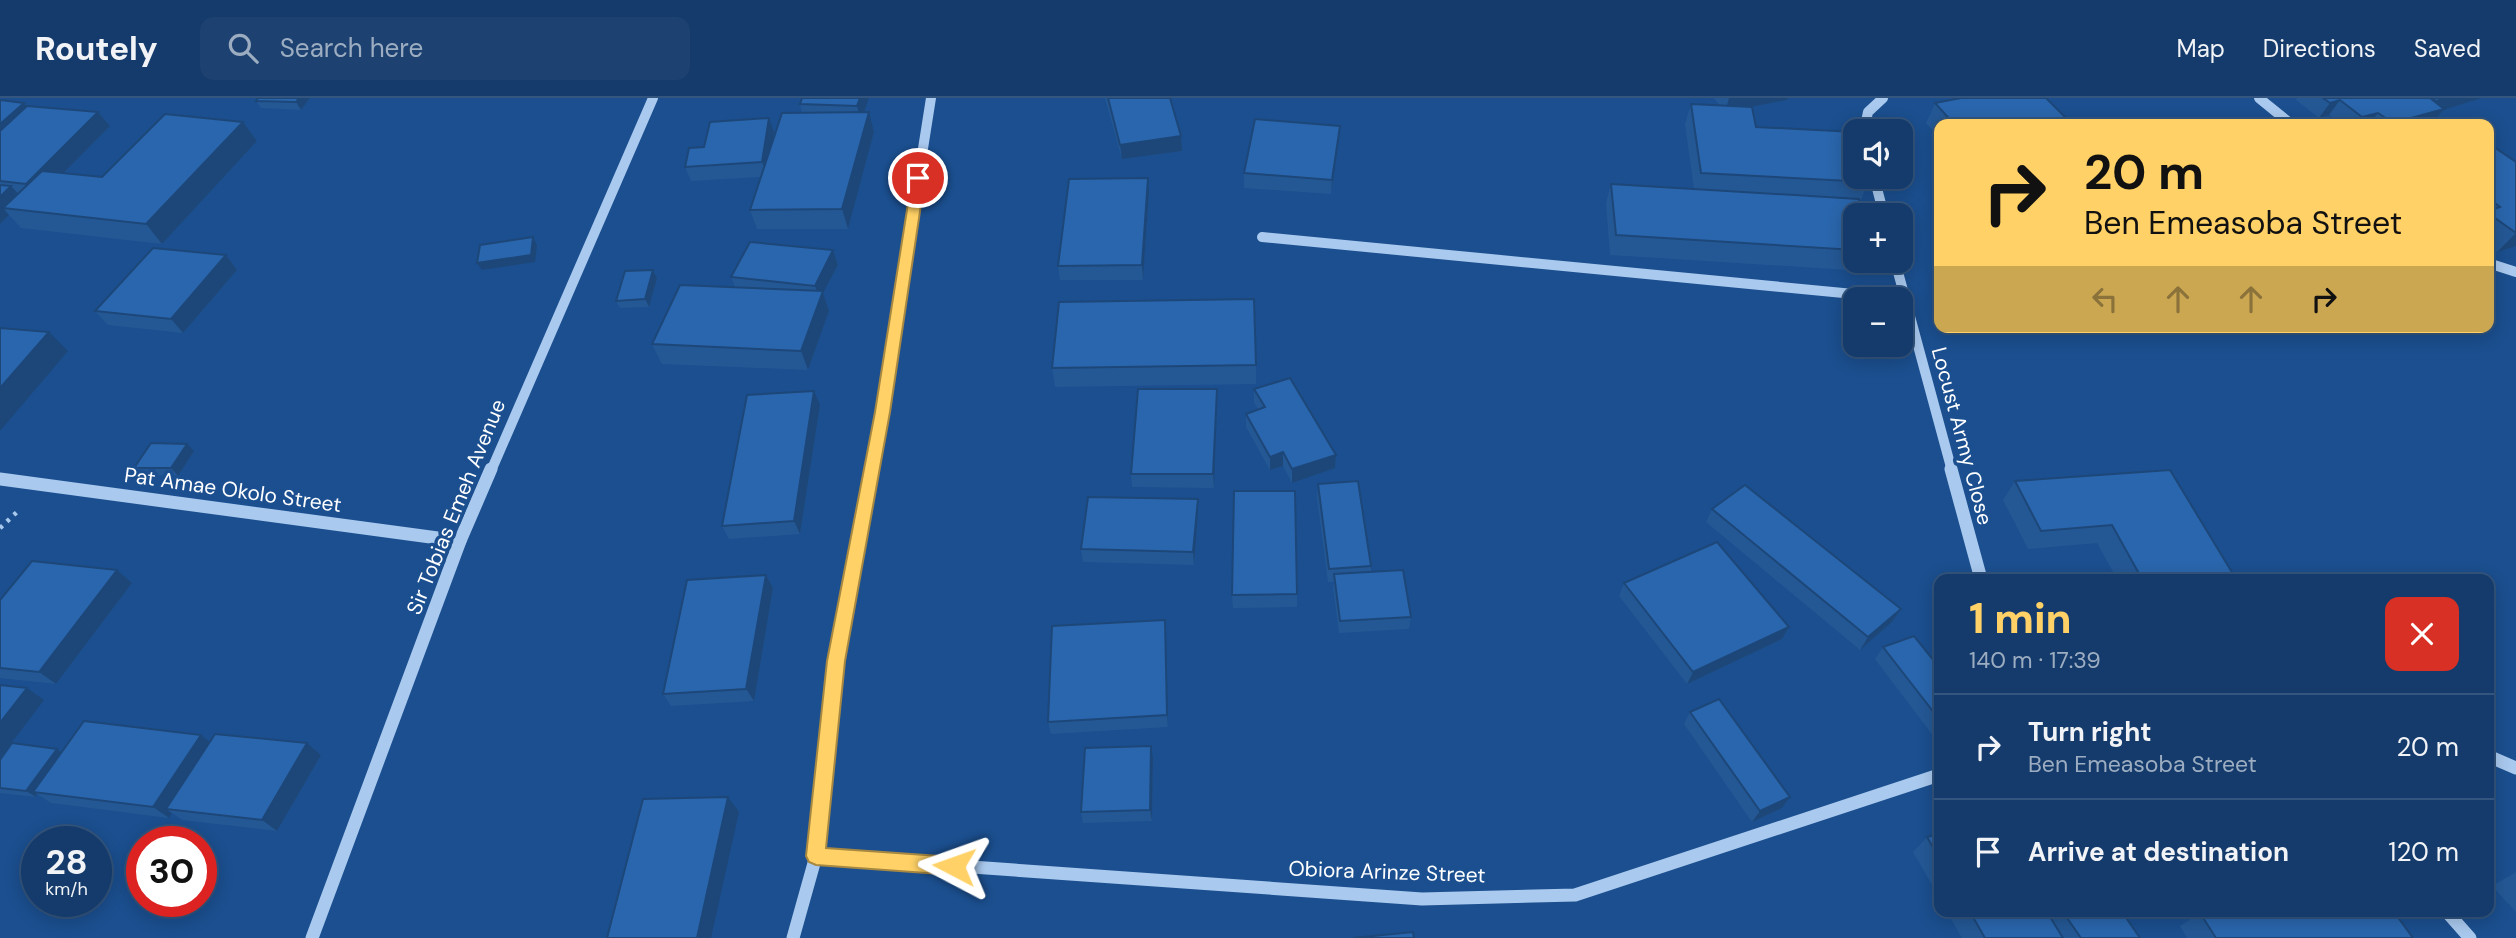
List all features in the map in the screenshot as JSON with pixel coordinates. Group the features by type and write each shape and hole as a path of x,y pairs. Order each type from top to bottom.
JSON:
{"street":[{"name":"Sir Tobias Emeh Avenue","path":"312,938 460,541 653,98"},
{"path":"793,938 816,856 836,661 883,412 932,98"},
{"path":"1865,119 1875,102 1883,98"},
{"path":"2259,98 2285,119"},
{"path":"1262,237 1843,293"},
{"path":"2494,265 2516,272"},
{"name":"Locust Army Close","path":"1913,325 1980,574"},
{"name":"Pat Amae Okolo Street","path":"0,479 460,541"},
{"path":"2494,759 2516,768"},
{"name":"Obiora Arinze Street","path":"816,856 1422,899 1575,895 1934,777"},
{"path":"2451,917 2470,938"}],"building":[{"path":"258,98 299,98 296,102 256,101"},
{"path":"802,98 860,98 857,106 800,104"},
{"path":"1108,98 1170,98 1181,136 1120,145"},
{"path":"1961,98 2046,98 2067,119 1949,119 1935,103"},
{"path":"2323,98 2430,98 2444,109 2408,119 2387,119 2378,113 2362,117 2340,100 2330,103"},
{"path":"0,100 24,103 0,124"},
{"path":"1691,104 1752,107 1756,127 1843,131 1843,181 1701,173"},
{"path":"27,106 98,112 26,184 0,181 0,131"},
{"path":"869,112 842,209 750,210 782,113"},
{"path":"165,114 243,122 146,224 3,208 42,171 102,177"},
{"path":"769,118 762,162 685,167 689,148 704,147 710,122"},
{"path":"1255,119 1340,126 1332,180 1244,173"},
{"path":"2494,147 2516,162 2516,233 2494,217 2494,209 2500,207 2494,202"},
{"path":"1148,178 1142,265 1058,266 1069,179"},
{"path":"1611,184 1859,199 1860,203 1843,203 1843,249 1616,235"},
{"path":"0,185 11,186 0,197"},
{"path":"533,237 531,255 477,263 480,245"},
{"path":"750,242 833,250 815,286 731,277"},
{"path":"153,248 226,255 171,319 95,311"},
{"path":"653,270 645,299 616,301 625,271"},
{"path":"680,285 823,291 801,351 652,344"},
{"path":"1254,299 1256,365 1052,368 1059,302"},
{"path":"0,328 49,332 0,388"},
{"path":"1290,378 1336,455 1292,469 1283,452 1270,457 1246,414 1265,407 1254,389"},
{"path":"1138,389 1217,389 1213,474 1131,474"},
{"path":"814,391 794,521 722,526 747,395"},
{"path":"151,443 187,444 171,468 134,468"},
{"path":"2170,470 2233,574 2139,574 2112,525 2041,531 2015,481"},
{"path":"1358,481 1371,566 1329,569 1318,484"},
{"path":"1745,485 1901,609 1868,637 1712,509"},
{"path":"1234,491 1295,491 1297,594 1232,595"},
{"path":"1088,497 1198,499 1193,552 1081,549"},
{"path":"1717,542 1789,627 1693,672 1624,583"},
{"path":"32,561 117,570 39,672 0,668 0,600"},
{"path":"1403,570 1411,617 1340,621 1334,574"},
{"path":"766,575 746,689 663,694 687,580"},
{"path":"1165,620 1167,715 1048,722 1052,626"},
{"path":"1914,636 1934,661 1934,713 1883,647"},
{"path":"0,685 27,688 0,723"},
{"path":"1719,699 1790,797 1760,811 1690,712"},
{"path":"84,721 201,735 153,807 33,792"},
{"path":"215,734 307,743 262,820 166,809"},
{"path":"12,743 57,749 26,791 0,788 0,760"},
{"path":"1151,746 1150,810 1081,812 1085,748"},
{"path":"728,797 697,938 607,938 643,799"},
{"path":"1934,835 1934,849 1927,837"},
{"path":"1973,917 2050,917 2063,938 1985,938"},
{"path":"2066,917 2125,917 2140,938 2081,938"},
{"path":"2203,917 2398,917 2413,938 2216,938"},
{"path":"1413,932 1414,938 1353,938"}],"route":[{"path":"918,178 883,412 836,661 816,856 954,866"}]}
